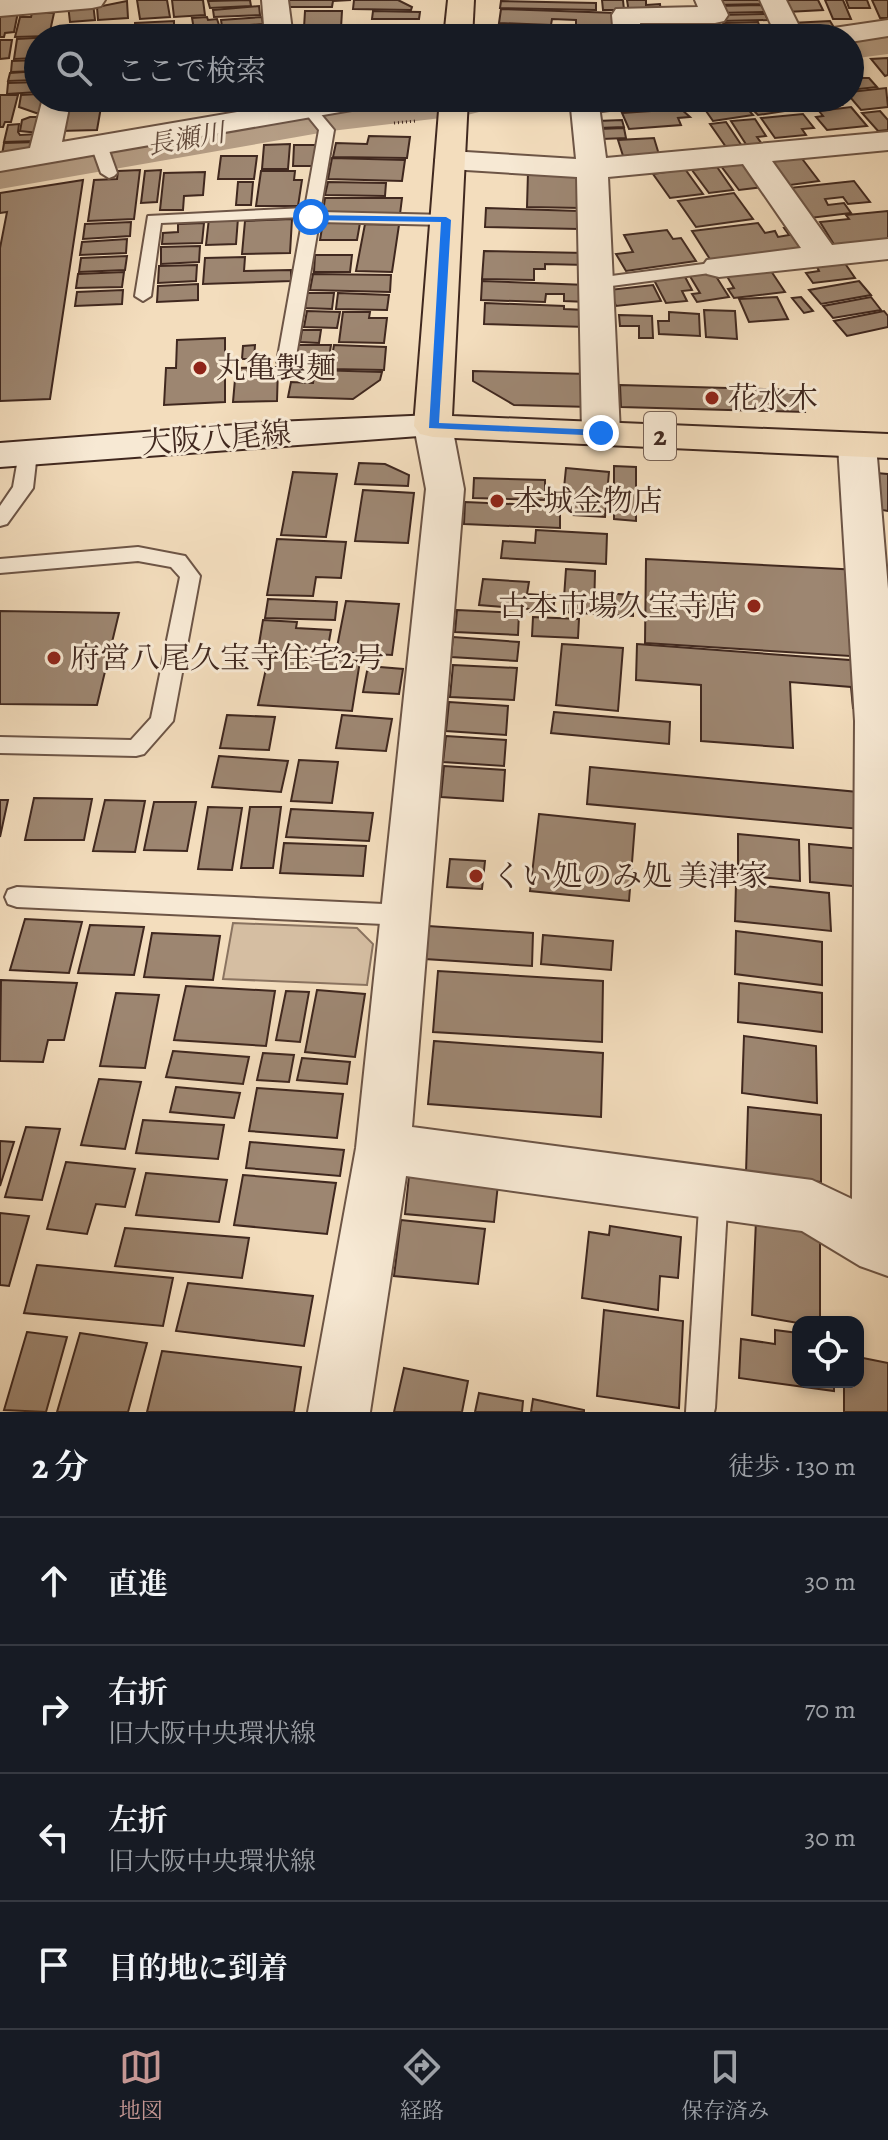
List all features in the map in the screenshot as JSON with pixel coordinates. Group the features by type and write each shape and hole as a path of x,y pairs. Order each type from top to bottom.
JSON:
{"main road":[{"path":"459,24 461,0"},
{"path":"433,426 451,129"},
{"name":"2","path":"433,426 872,445"}],"street":[{"path":"0,8 63,14 92,0"},
{"path":"275,0 278,24"},
{"path":"626,24 625,15 715,15 708,0"},
{"path":"773,0 784,24"},
{"path":"864,32 888,28"},
{"path":"864,52 888,48"},
{"path":"44,154 54,112"},
{"path":"0,162 307,112"},
{"path":"586,112 592,169 601,433"},
{"path":"451,129 592,169 878,142 888,169"},
{"path":"752,155 823,256"},
{"path":"719,267 888,249"},
{"path":"339,1412 383,1148 445,489 433,426"},
{"name":"大阪八尾線","path":"14,454 276,433 433,426"},
{"path":"872,445 883,744 884,1248"},
{"path":"383,1148 812,1206 884,1248"}],"lane":[{"path":"286,362 327,130 307,112"},
{"path":"100,146 109,173"},
{"path":"143,296 154,219 312,214 446,220"},
{"path":"596,283 719,267"},
{"path":"0,520 23,488 14,454"},
{"path":"0,566 138,554 178,561 190,576 162,721 136,748 0,745"},
{"path":"17,897 405,915"},
{"path":"700,1408 714,1192"}],"shaded area":[{"path":"233,923 357,928 373,944 367,985 223,979"}],"building":[{"path":"137,0 167,0 170,17 140,19"},
{"path":"172,0 203,0 205,15 174,17"},
{"path":"250,0 251,6 210,8 208,1"},
{"path":"289,0 351,0 333,1 332,7 288,7"},
{"path":"354,0 398,0 412,7 411,10 353,9"},
{"path":"602,0 623,0 624,10 603,10"},
{"path":"627,0 646,0 646,5 660,4 661,14 629,13"},
{"path":"713,0 761,0 762,4 715,5"},
{"path":"781,0 818,0 823,10 787,12"},
{"path":"825,0 843,0 851,19 833,19"},
{"path":"846,0 867,0 870,8 849,8"},
{"path":"872,0 888,0 888,18 880,18"},
{"path":"127,1 128,18 98,20 97,7"},
{"path":"501,1 596,3 596,10 500,8"},
{"path":"93,3 95,20 70,22 68,5"},
{"path":"761,5 765,12 717,13 715,6"},
{"path":"259,6 260,15 214,17 213,10"},
{"path":"501,9 617,13 616,24 576,24 576,20 552,19 551,24 499,23"},
{"path":"305,11 342,11 341,24 304,24"},
{"path":"373,11 420,12 419,19 372,19"},
{"path":"18,12 14,32 0,37 0,13"},
{"path":"32,13 54,13 52,24 24,24 24,37 15,37 20,17 31,17"},
{"path":"765,14 768,20 721,21 719,15"},
{"path":"262,17 263,24 222,24 221,20"},
{"path":"665,17 666,24 639,24 638,18"},
{"path":"715,17 719,24 697,24 694,18"},
{"path":"192,18 217,19 219,24 193,24"},
{"path":"669,18 690,18 692,24 671,24"},
{"path":"174,21 174,24 135,23"},
{"path":"830,21 832,24 792,24"},
{"path":"758,22 759,24 723,24"},
{"path":"17,39 24,39 24,59 14,59"},
{"path":"0,40 12,40 9,58 0,59"},
{"path":"888,58 888,75 885,76 871,59"},
{"path":"12,61 24,61 24,72 11,72"},
{"path":"24,72 24,80 8,81 10,73"},
{"path":"864,78 869,78 877,87 864,88"},
{"path":"24,82 24,93 7,94 8,83"},
{"path":"886,88 888,107 864,110 864,90"},
{"path":"0,95 18,95 11,122 5,122 3,127 0,127"},
{"path":"21,95 24,95 24,109 19,107"},
{"path":"880,111 888,120 888,130 878,131 862,113"},
{"path":"63,112 100,112 97,130 60,131"},
{"path":"684,112 690,117 678,118 681,125 629,129 622,113"},
{"path":"707,112 750,112 753,115 713,121"},
{"path":"820,112 855,112 867,126 827,130 816,117 823,116"},
{"path":"803,114 814,128 802,129 806,135 775,138 761,118"},
{"path":"43,117 39,133 20,131 22,120"},
{"path":"755,119 766,136 757,137 764,147 749,149 731,121"},
{"path":"622,120 624,127 599,128 597,121"},
{"path":"726,122 742,146 726,147 710,124"},
{"path":"19,124 20,135 38,134 37,141 4,142 8,125"},
{"path":"624,128 626,138 602,139 599,129"},
{"path":"369,136 410,137 407,158 333,157 336,143 367,144"},
{"path":"654,138 660,158 624,159 618,140"},
{"path":"37,142 37,148 2,155 4,143"},
{"path":"290,144 288,169 262,169 264,145"},
{"path":"294,145 315,145 315,166 293,166"},
{"path":"221,156 257,156 254,179 218,179"},
{"path":"800,156 819,181 783,186 765,160"},
{"path":"332,158 405,160 402,181 328,179"},
{"path":"745,163 763,187 739,190 721,166"},
{"path":"717,167 733,190 709,193 692,170"},
{"path":"685,169 703,194 670,198 653,174"},
{"path":"140,170 134,219 88,221 94,180 117,179 118,171"},
{"path":"161,170 157,202 141,203 145,171"},
{"path":"261,171 295,171 294,180 302,180 298,206 256,206"},
{"path":"205,172 203,195 184,196 183,210 160,210 164,173"},
{"path":"528,172 582,177 582,208 527,207"},
{"path":"83,180 50,399 0,401 0,248 7,212 0,213 0,193"},
{"path":"854,181 870,202 848,204 843,197 825,199 828,205 844,203 851,213 810,218 789,188"},
{"path":"238,182 253,182 251,205 236,205"},
{"path":"328,182 386,183 385,196 325,195"},
{"path":"734,193 753,219 696,227 678,201"},
{"path":"325,198 402,198 400,214 323,212"},
{"path":"486,208 579,211 579,229 485,227"},
{"path":"888,211 888,241 835,246 820,222 849,219 846,215"},
{"path":"209,218 238,218 236,244 206,245"},
{"path":"292,219 290,253 242,254 245,221"},
{"path":"131,222 130,236 83,239 85,224"},
{"path":"323,222 360,223 357,240 320,240"},
{"path":"204,223 202,243 162,244 163,233 178,232 178,224"},
{"path":"758,223 765,233 775,231 778,237 789,235 784,228 795,226 813,251 713,264 692,231"},
{"path":"365,224 399,225 392,272 356,271"},
{"path":"667,230 673,239 681,238 696,261 626,271 616,254 633,252 624,235"},
{"path":"127,239 126,253 80,255 82,242"},
{"path":"200,246 199,262 161,264 161,247"},
{"path":"484,251 586,253 586,265 545,264 545,269 534,269 534,280 482,279"},
{"path":"315,255 352,255 350,272 314,272"},
{"path":"127,256 125,270 79,272 81,258"},
{"path":"245,257 244,271 291,270 291,281 203,284 205,258"},
{"path":"844,262 855,278 813,283 806,273 819,271 816,265"},
{"path":"197,265 196,281 158,283 159,266"},
{"path":"769,268 785,292 734,298 728,289 734,288 725,273"},
{"path":"712,270 729,297 697,302 692,294 700,293 688,273"},
{"path":"124,272 122,287 76,288 78,274"},
{"path":"313,274 391,275 390,292 310,290"},
{"path":"684,275 692,290 682,291 687,301 666,303 653,278"},
{"path":"482,281 587,285 587,302 564,301 564,294 546,294 545,302 481,300"},
{"path":"859,281 871,295 821,304 809,290"},
{"path":"198,284 198,300 157,302 158,286"},
{"path":"653,285 661,301 616,306 609,290"},
{"path":"123,290 122,304 75,306 77,292"},
{"path":"307,293 334,293 332,309 305,308"},
{"path":"338,293 389,295 387,310 336,309"},
{"path":"777,297 788,319 749,322 739,299"},
{"path":"801,297 813,311 804,313 792,298"},
{"path":"871,297 881,310 833,318 823,306"},
{"path":"485,303 564,306 564,309 586,310 587,327 484,324"},
{"path":"704,310 735,311 737,339 706,337"},
{"path":"307,311 340,312 337,328 304,327"},
{"path":"884,311 888,316 888,327 847,336 834,321"},
{"path":"343,312 370,312 369,318 387,318 384,343 339,342"},
{"path":"669,312 699,314 700,336 659,334 658,321 669,321"},
{"path":"619,315 652,316 653,338 639,338 639,326 620,326"},
{"path":"302,330 321,330 319,343 300,342"},
{"path":"225,338 225,402 164,405 166,368 176,368 177,340"},
{"path":"255,345 254,359 242,359 243,346"},
{"path":"297,345 331,345 328,364 294,363"},
{"path":"334,345 386,347 384,370 330,369"},
{"path":"278,367 277,401 233,402 236,368"},
{"path":"315,370 382,372 380,380 353,399 288,397 291,382 313,383"},
{"path":"473,371 589,374 590,407 514,405 473,381"},
{"name":"花水木","path":"620,385 802,390 805,412 621,407"},
{"path":"359,463 385,464 409,475 408,486 355,484"},
{"path":"614,466 636,467 636,521 614,519"},
{"path":"566,468 609,472 605,517 573,515 575,499 563,498"},
{"path":"293,472 337,474 326,537 281,535"},
{"path":"876,473 888,474 888,511 882,510"},
{"path":"474,478 545,480 545,500 473,498"},
{"path":"363,490 414,493 408,543 355,541"},
{"path":"465,502 560,506 560,528 464,524"},
{"path":"536,530 607,534 606,564 501,558 503,541 535,543"},
{"path":"277,539 346,542 341,578 316,577 313,596 267,595"},
{"name":"古本市場久宝寺店","path":"646,559 860,570 866,657 645,643"},
{"path":"566,569 595,571 594,614 563,612"},
{"path":"483,579 529,582 527,594 555,596 553,611 479,605"},
{"path":"602,593 633,595 633,616 602,614"},
{"path":"268,599 337,602 335,620 265,618"},
{"path":"346,601 399,604 392,655 336,652"},
{"path":"457,610 519,613 518,635 455,632"},
{"name":"府営八尾久宝寺住宅2号","path":"0,611 119,613 97,705 0,704"},
{"path":"533,617 579,619 578,638 532,636"},
{"path":"263,620 297,622 296,628 331,630 327,653 258,650"},
{"path":"453,637 519,642 517,661 451,657"},
{"path":"562,644 623,648 618,711 556,705"},
{"path":"637,644 863,661 868,709 853,708 851,687 790,682 793,748 701,741 701,685 636,680"},
{"path":"269,655 360,661 352,711 258,705"},
{"path":"453,665 517,668 514,700 450,697"},
{"path":"368,666 403,669 399,694 363,692"},
{"path":"449,702 508,706 506,735 446,731"},
{"path":"554,712 670,722 669,744 551,733"},
{"path":"227,715 275,717 269,750 220,748"},
{"path":"342,715 392,719 386,751 336,748"},
{"path":"446,736 506,740 504,766 443,762"},
{"path":"219,756 288,761 281,792 212,787"},
{"path":"299,760 338,762 332,803 291,801"},
{"path":"444,766 505,770 503,801 441,797"},
{"path":"590,767 858,792 860,829 587,804"},
{"path":"34,798 92,799 84,840 25,840"},
{"path":"0,800 8,800 0,837"},
{"path":"105,800 145,801 135,852 93,851"},
{"path":"154,802 196,802 187,851 144,850"},
{"path":"208,807 242,808 232,870 198,869"},
{"path":"250,807 281,807 273,868 241,868"},
{"path":"291,809 373,813 369,841 286,837"},
{"path":"539,814 635,824 629,901 530,891"},
{"path":"738,834 799,840 800,881 738,875"},
{"path":"284,843 366,846 363,876 280,873"},
{"path":"809,844 861,849 863,887 810,882"},
{"path":"450,859 485,861 482,889 447,887"},
{"path":"736,883 829,893 831,931 735,921"},
{"path":"25,919 82,922 69,973 10,970"},
{"path":"90,925 144,927 134,975 78,973"},
{"path":"428,926 533,933 532,966 425,959"},
{"path":"736,931 822,942 822,985 735,974"},
{"path":"152,933 220,936 213,980 144,977"},
{"path":"543,935 613,941 611,970 541,964"},
{"path":"438,971 603,981 602,1042 433,1032"},
{"path":"1,980 77,983 64,1040 48,1040 43,1062 0,1061"},
{"path":"739,983 822,993 822,1032 738,1022"},
{"path":"186,986 275,991 266,1046 174,1040"},
{"path":"317,990 365,994 355,1057 305,1052"},
{"path":"286,991 309,992 300,1042 276,1040"},
{"path":"116,993 159,995 145,1068 100,1066"},
{"path":"744,1036 816,1046 817,1103 742,1093"},
{"path":"434,1041 603,1053 601,1117 428,1104"},
{"path":"173,1051 249,1057 243,1084 166,1077"},
{"path":"263,1053 294,1055 289,1082 257,1080"},
{"path":"302,1058 350,1062 347,1084 297,1080"},
{"path":"99,1079 141,1082 125,1149 81,1145"},
{"path":"176,1087 240,1093 234,1118 170,1112"},
{"path":"257,1088 343,1094 337,1138 249,1131"},
{"path":"748,1107 821,1115 821,1182 746,1173"},
{"path":"143,1120 224,1125 218,1159 136,1153"},
{"path":"26,1127 60,1129 42,1200 5,1197"},
{"path":"0,1141 14,1142 0,1186"},
{"path":"250,1142 344,1150 340,1176 246,1168"},
{"path":"66,1162 135,1169 125,1207 96,1204 87,1234 47,1229"},
{"path":"146,1173 227,1180 219,1222 136,1215"},
{"path":"243,1175 336,1183 327,1234 234,1225"},
{"path":"409,1176 498,1184 494,1222 405,1214"},
{"path":"0,1213 29,1216 9,1286 0,1285"},
{"path":"401,1220 485,1229 478,1284 394,1276"},
{"path":"756,1220 820,1229 820,1316 792,1316 792,1322 752,1315"},
{"path":"610,1226 681,1237 678,1278 660,1276 658,1310 582,1298 589,1232 609,1235"},
{"path":"125,1228 249,1238 242,1278 115,1266"},
{"path":"37,1265 173,1278 163,1326 24,1313"},
{"path":"188,1283 313,1296 304,1346 176,1331"},
{"path":"604,1310 683,1321 679,1408 597,1396"},
{"path":"775,1330 792,1332 792,1385 739,1378 741,1339 775,1344"},
{"path":"27,1332 67,1337 46,1412 4,1410"},
{"path":"80,1333 147,1343 128,1412 57,1412"},
{"path":"162,1351 301,1367 294,1412 147,1412"},
{"path":"864,1358 888,1363 888,1412 844,1412 844,1388 864,1388"},
{"path":"404,1368 468,1381 462,1412 394,1412"},
{"path":"479,1393 523,1401 522,1412 475,1412"},
{"path":"533,1399 584,1410 584,1412 531,1412"}],"waterway":[{"name":"長瀬川","path":"864,41 888,38"},
{"name":"長瀬川","path":"0,171 348,112"}],"place":[{"name":"丸亀製麺","path":"200,368"},
{"name":"花水木","path":"712,398"},
{"name":"本城金物店","path":"497,501"},
{"name":"古本市場久宝寺店","path":"754,606"},
{"name":"府営八尾久宝寺住宅2号","path":"54,658"},
{"name":"くい処のみ処 美津家","path":"476,876"}],"route":[{"path":"311,217 446,220 433,426 601,433"}]}
